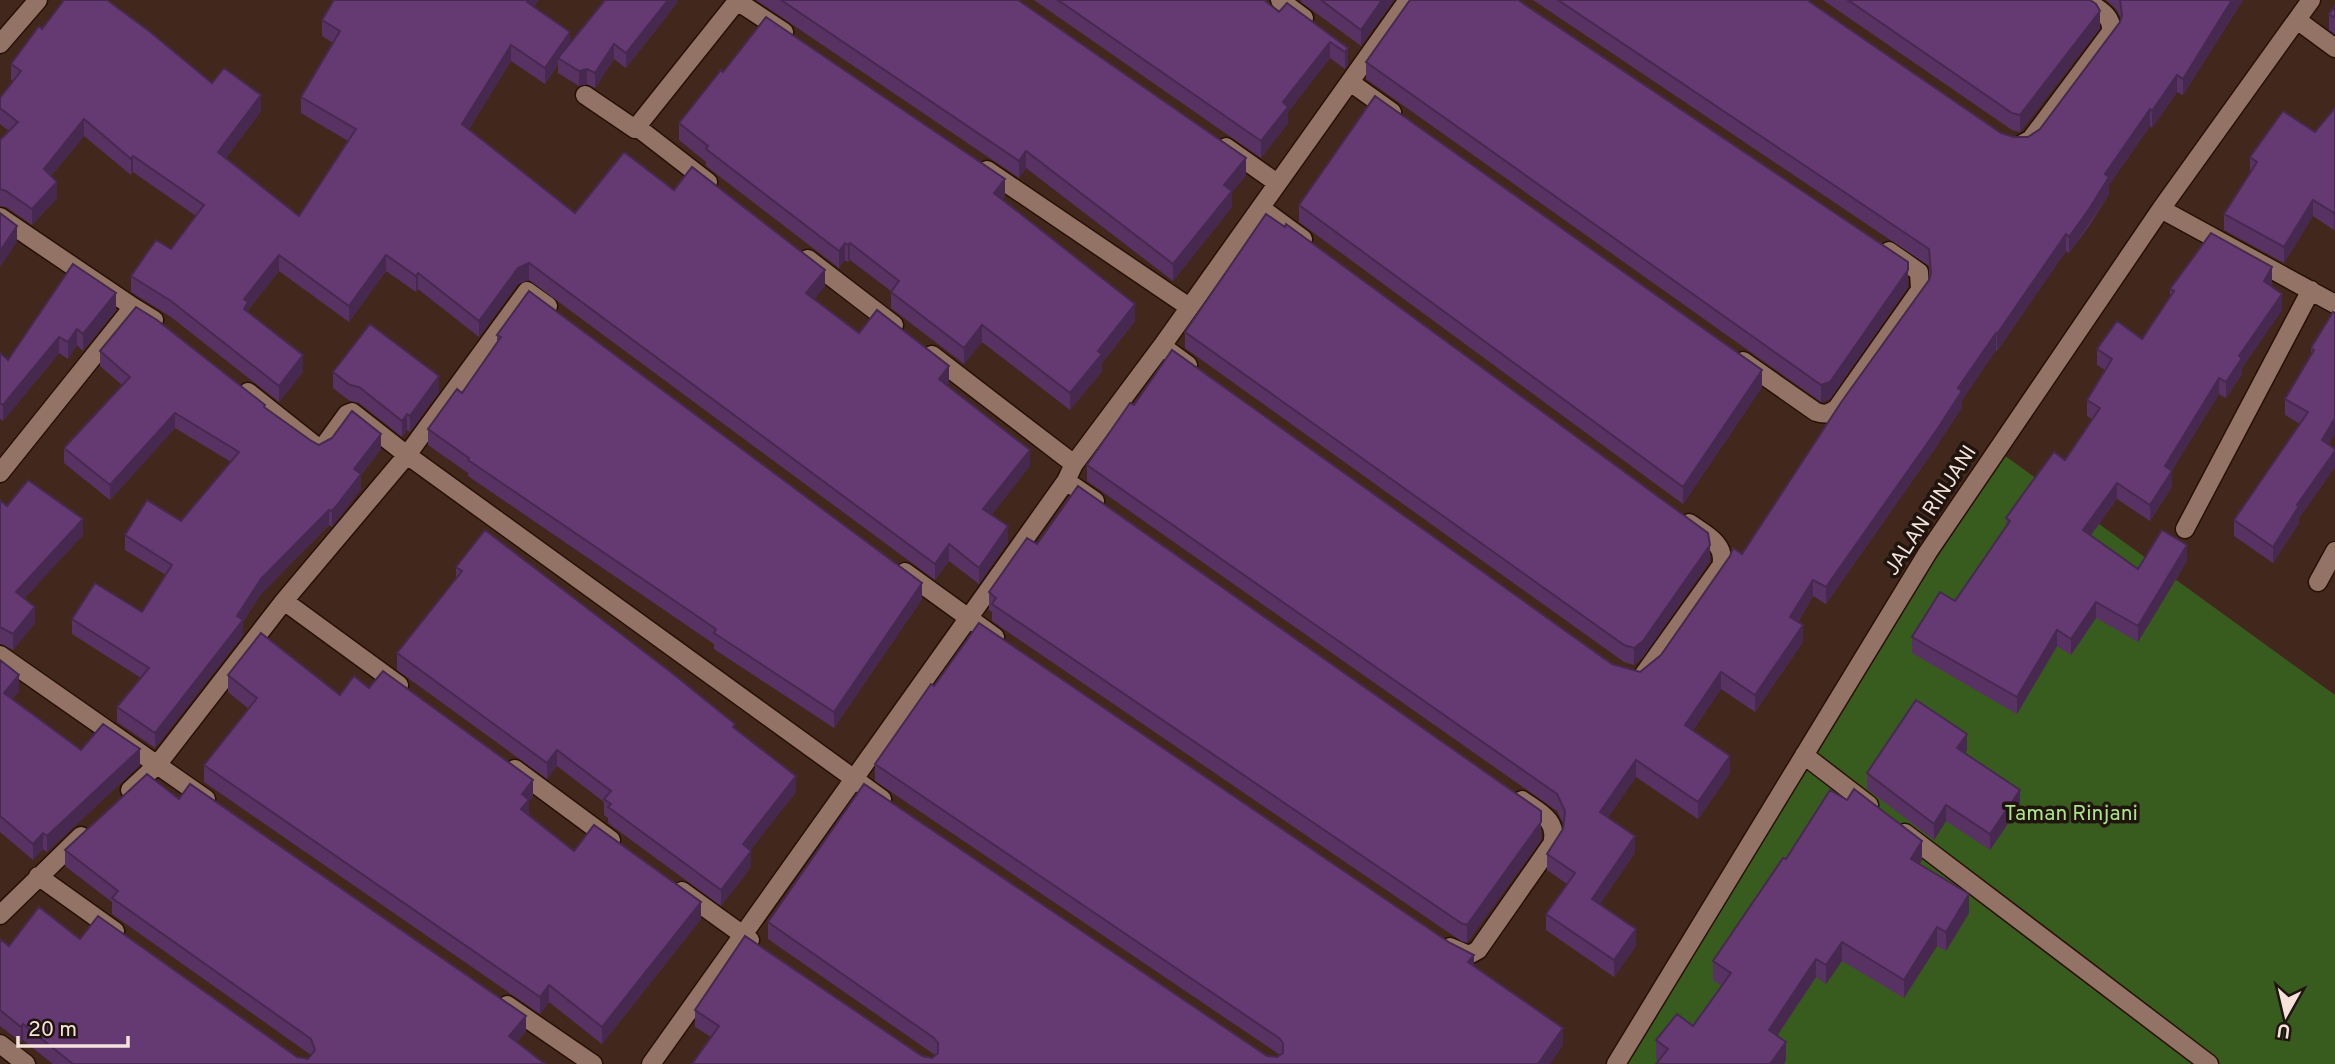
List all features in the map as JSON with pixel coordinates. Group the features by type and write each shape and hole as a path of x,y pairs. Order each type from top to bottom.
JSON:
{"street":[{"path":"0,44 38,0"},
{"path":"637,127 737,0 794,39"},
{"path":"1280,0 1321,31"},
{"path":"651,1064 1066,481 1074,464 1162,346 1350,82 1358,58 1408,0"},
{"path":"2007,140 2024,144 2031,139 2111,32 2112,25 2105,14 2085,0"},
{"name":"JALAN RINJANI","path":"1616,1064 1928,552 2161,209 2311,0"},
{"path":"2297,20 2335,48"},
{"path":"1350,82 1406,122"},
{"path":"585,95 635,129 637,127 724,195"},
{"path":"1209,136 1278,184"},
{"path":"975,162 1189,307"},
{"path":"1261,208 1317,249"},
{"path":"2161,209 2335,304"},
{"path":"0,217 164,326"},
{"path":"1725,348 1816,412 1830,413 1837,408 1920,290 1919,272 1879,244"},
{"path":"790,245 1074,464"},
{"path":"2185,529 2311,290"},
{"path":"117,802 157,765 284,601 407,455 527,291 560,315"},
{"path":"0,473 133,307"},
{"path":"1162,346 1206,378"},
{"path":"237,383 316,446 326,443 347,414 352,412 407,455 899,810"},
{"path":"1066,481 1111,513"},
{"path":"1627,677 1637,678 1652,665 1721,566 1723,558 1716,542 1676,513"},
{"path":"2318,582 2335,551"},
{"path":"891,561 1013,649"},
{"path":"284,601 418,699"},
{"path":"0,655 226,812"},
{"path":"1804,755 2209,1064"},
{"path":"496,756 631,854"},
{"path":"1434,936 1463,954 1469,955 1478,950 1552,844 1554,827 1550,820 1504,787"},
{"path":"0,915 97,821"},
{"path":"38,876 127,939"},
{"path":"664,878 764,950"},
{"path":"490,993 593,1064"},
{"path":"0,1044 26,1064"}],"green space":[{"name":"Taman Rinjani","path":"1997,450 2335,695 2335,1064 1625,1064"}],"building":[{"path":"64,0 107,0 212,83 224,68 261,95 218,152 299,216 356,129 301,97 340,31 322,20 334,0 528,0 527,2 570,32 545,68 511,45 462,124 575,213 624,152 674,190 692,167 825,270 806,293 859,333 877,310 949,366 939,379 1030,450 983,509 1008,526 979,568 949,544 935,564 529,263 518,268 479,321 418,273 416,276 386,255 349,306 279,255 244,299 248,302 244,309 303,355 279,386 171,301 131,276 156,240 171,249 204,205 133,156 131,159 84,119 44,169 57,182 32,209 0,189 0,140 18,122 0,108 0,98 21,71 11,64 39,26 42,29"},
{"path":"605,0 668,0 626,53 614,44 595,73 587,69 579,71 558,58"},
{"path":"781,0 1018,0 1246,158 1224,185 1232,191 1173,264 1026,151 1019,161"},
{"path":"1058,0 1264,0 1279,12 1287,3 1348,48 1345,52 1330,42 1283,102 1288,107 1261,141"},
{"path":"1321,0 1382,0 1361,30"},
{"path":"1410,0 1518,0 1908,262 1908,270 1830,382 1821,385 1366,62"},
{"path":"1558,0 1807,0 2001,133 2028,137 2040,129 2120,22 2120,0 2232,0 2183,79 2177,75 2105,174 2109,177 2089,209 2069,237 2066,234 1996,333 1958,388 1962,391 1936,431 1826,587 1813,580 1790,617 1803,625 1755,695 1721,672 1685,725 1730,756 1698,802 1636,760 1600,812 1635,836 1592,899 1636,929 1614,960 1546,914 1575,873 1547,854 1563,829 1565,811 1557,794 1087,465 1130,403 1134,405 1172,350 1612,664 1640,672 1661,655 1733,548 1742,554 1842,401 1929,280 1929,249"},
{"path":"1848,0 2090,0 2100,11 2020,115 2012,113"},
{"path":"2335,6 2335,18 2329,14"},
{"path":"766,17 1005,179 994,193 1135,304 1098,351 1102,354 1070,393 982,325 964,348 891,292 899,281 850,243 845,243 839,251 706,149 708,146 679,123"},
{"path":"1375,96 1762,370 1683,487 1299,205"},
{"path":"2335,108 2334,213 2313,200 2284,247 2224,214 2257,162 2250,157 2283,111 2315,132"},
{"path":"0,213 17,226 0,251"},
{"path":"1266,214 1285,227 1286,224 1708,533 1710,545 1643,641 1634,648 1624,645 1185,332"},
{"path":"2211,233 2272,267 2264,281 2282,294 2239,356 2242,358 2226,382 2219,378 2165,466 2172,471 2150,505 2117,483 2083,530 2138,569 2162,530 2187,545 2138,626 2096,602 2071,639 2057,630 2017,697 1912,637 1940,592 1955,601 2010,521 2006,518 2054,452 2065,460 2100,408 2087,400 2112,359 2097,349 2117,321 2142,339 2174,291 2170,289"},
{"path":"73,264 116,293 83,334 77,329 68,342 59,337 3,405 0,403 0,353 8,360"},
{"path":"529,291 922,583 834,712 714,633 716,629 468,460 469,458 428,429 457,389 462,393 501,337 497,335"},
{"path":"136,307 157,320 265,405 264,407 319,445 332,438 352,411 381,434 354,469 361,474 337,505 261,579 237,616 243,620 155,733 117,707 149,668 72,619 95,583 142,612 172,565 125,535 147,500 181,521 239,452 175,413 110,485 64,448 130,377 100,351"},
{"path":"2333,312 2335,418 2322,440 2335,451 2297,505 2299,506 2273,547 2234,520 2308,412 2285,399"},
{"path":"370,324 439,376 410,416 407,414 402,421 359,387 350,385 333,372"},
{"path":"28,480 83,519 16,592 35,607 13,634 0,628 0,500 7,506"},
{"path":"1078,486 1541,811 1541,822 1467,925 992,604 996,598 989,592 1027,538 1037,544"},
{"path":"485,530 672,673 735,724 733,727 796,776 743,844 751,851 721,890 608,807 611,804 604,799 611,791 557,750 547,763 397,653 462,571 456,567"},
{"path":"979,623 1450,943 1474,955 1468,962 1563,1028 1538,1064 692,1064 719,1026 695,1010 745,936 922,1056 932,1058 938,1053 938,1043 934,1038 768,922 864,784 1267,1056 1277,1057 1283,1053 1283,1043 1279,1038 875,764 931,684 934,686"},
{"path":"261,633 340,695 354,676 369,688 383,671 533,780 522,794 529,800 521,809 574,851 594,825 701,902 602,1027 549,985 540,997 204,765 257,698 228,675"},
{"path":"0,660 19,675 4,693 81,750 103,724 140,749 47,836 43,833 33,844 0,816"},
{"path":"1916,700 1967,734 1957,748 2020,790 1990,834 1946,805 1934,824 1867,773"},
{"path":"147,774 179,799 190,784 526,1016 509,1036 545,1064 73,1064 23,1024 21,1027 0,1010 0,939 9,946 39,907 80,939 98,916 297,1057 308,1059 315,1050 311,1039 112,898 118,891 65,850"},
{"path":"1854,789 1922,841 1911,859 1969,894 1946,932 1937,927 1904,980 1842,942 1826,965 1816,959 1769,1030 1786,1042 1770,1064 1656,1064 1668,1049 1656,1040 1677,1014 1693,1026 1731,973 1713,961 1783,858 1786,859 1830,790 1847,800"}]}
